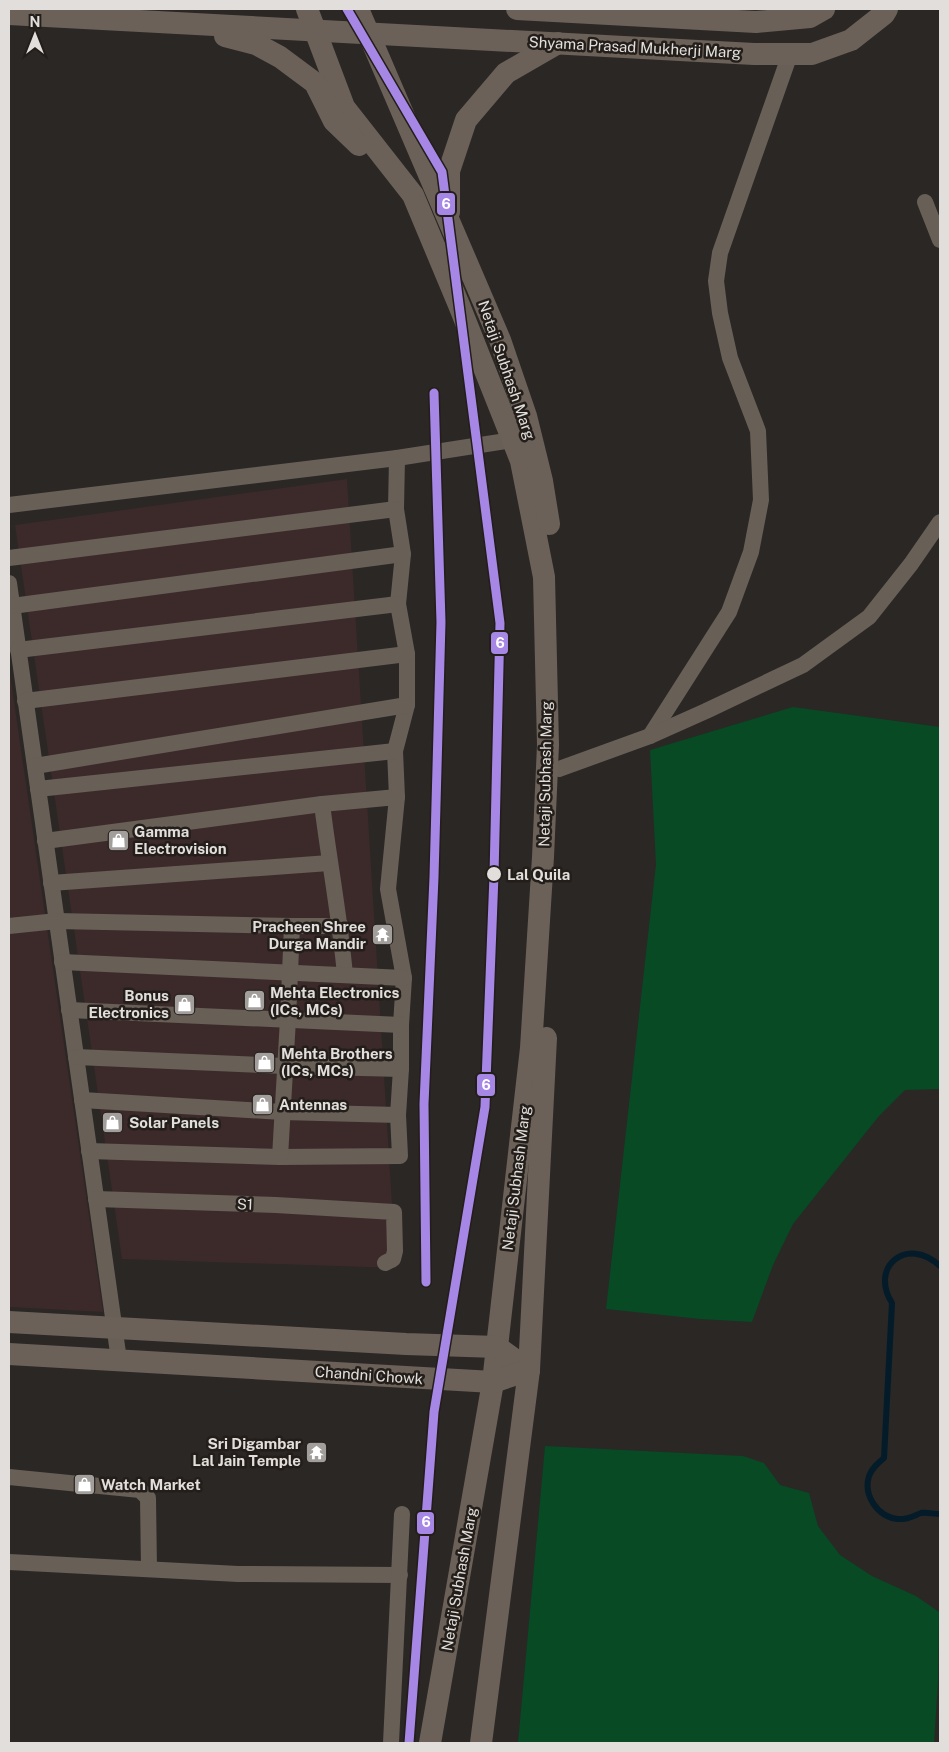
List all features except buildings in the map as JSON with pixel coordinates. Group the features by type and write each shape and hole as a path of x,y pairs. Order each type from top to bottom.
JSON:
{"main road":[{"name":"Netaji Subhash Marg","path":"307,9 344,107 413,195 521,461 544,577 548,745 531,1048 493,1382 430,1743"},
{"name":"Netaji Subhash Marg","path":"358,9 500,340 526,416 542,481 556,570 559,769 529,1370 481,1743"},
{"path":"517,9 756,22 810,17 824,9"},
{"name":"Shyama Prasad Mukherji Marg","path":"315,30 754,54 812,54 851,40 884,14 887,9"},
{"path":"9,14 315,30"},
{"path":"174,24 256,44 300,71 315,83 334,121 413,195"},
{"path":"449,221 450,171 466,120 506,73 558,43"},
{"path":"9,1322 406,1344 497,1347 529,1370"},
{"name":"Chandni Chowk","path":"9,1354 493,1382 529,1370"}],"street":[{"path":"650,736 728,612 751,552 761,500 761,463 758,430 730,358 720,313 716,281 720,252 790,54"},
{"path":"925,202 940,240"},
{"path":"9,505 397,458 513,440"},
{"path":"89,1151 280,1157 400,1156 398,1115 401,1068 400,1025 404,978 388,889 397,797 395,751 407,705 407,654 398,604 403,554 396,510 397,458"},
{"path":"9,558 396,510"},
{"path":"559,769 650,736 803,665 869,617 911,564 940,522"},
{"path":"12,606 403,554"},
{"path":"9,583 119,1360"},
{"path":"18,650 398,604"},
{"path":"25,701 407,654"},
{"path":"35,766 407,705"},
{"path":"38,789 395,751"},
{"path":"46,841 322,804 397,797"},
{"path":"322,804 329,863 340,926 345,975"},
{"path":"51,883 329,863"},
{"path":"9,926 56,921 340,926"},
{"path":"280,1157 292,926"},
{"path":"62,962 404,978"},
{"path":"69,1010 400,1025"},
{"path":"76,1057 285,1066 401,1068"},
{"path":"82,1100 282,1112 398,1115"},
{"name":"S1","path":"96,1199 276,1205 394,1212 395,1251 393,1259 385,1263"},
{"path":"9,1477 140,1490 148,1498 150,1570"},
{"path":"391,1743 402,1514"},
{"path":"9,1562 238,1574 400,1575"}],"shaded area":[{"path":"347,479 396,1268 122,1259 15,525"},
{"path":"9,667 103,1312 9,1307"}],"green space":[{"path":"793,707 940,727 940,1089 905,1090 879,1116 793,1224 773,1265 752,1322 700,1319 606,1309 656,864 650,750"},
{"path":"545,1446 743,1456 764,1463 780,1485 809,1493 818,1526 840,1555 872,1576 916,1596 939,1612 938,1683 934,1743 518,1743"}],"waterway":[{"path":"940,1266 928,1257 915,1254 904,1255 895,1259 888,1267 885,1278 886,1290 892,1303 884,1458 872,1471 868,1484 870,1498 878,1510 891,1517 901,1519 921,1513 940,1514"}],"transit line":[{"name":"6","path":"347,9 442,172 500,623 494,875 485,1107 434,1412 409,1743"},
{"name":"6","path":"426,1282 424,1104 434,877 441,622 434,393"}],"place":[{"name":"Gamma Electrovision","path":"118,840"},
{"name":"Lal Quila","path":"494,874"},
{"name":"Pracheen Shree Durga Mandir","path":"382,935"},
{"name":"Mehta Electronics (ICs, MCs)","path":"254,1001"},
{"name":"Bonus Electronics","path":"185,1004"},
{"name":"Mehta Brothers (ICs, MCs)","path":"265,1062"},
{"name":"Antennas","path":"263,1104"},
{"name":"Solar Panels","path":"113,1122"},
{"name":"Sri Digambar Lal Jain Temple","path":"317,1452"},
{"name":"Watch Market","path":"85,1484"}]}
